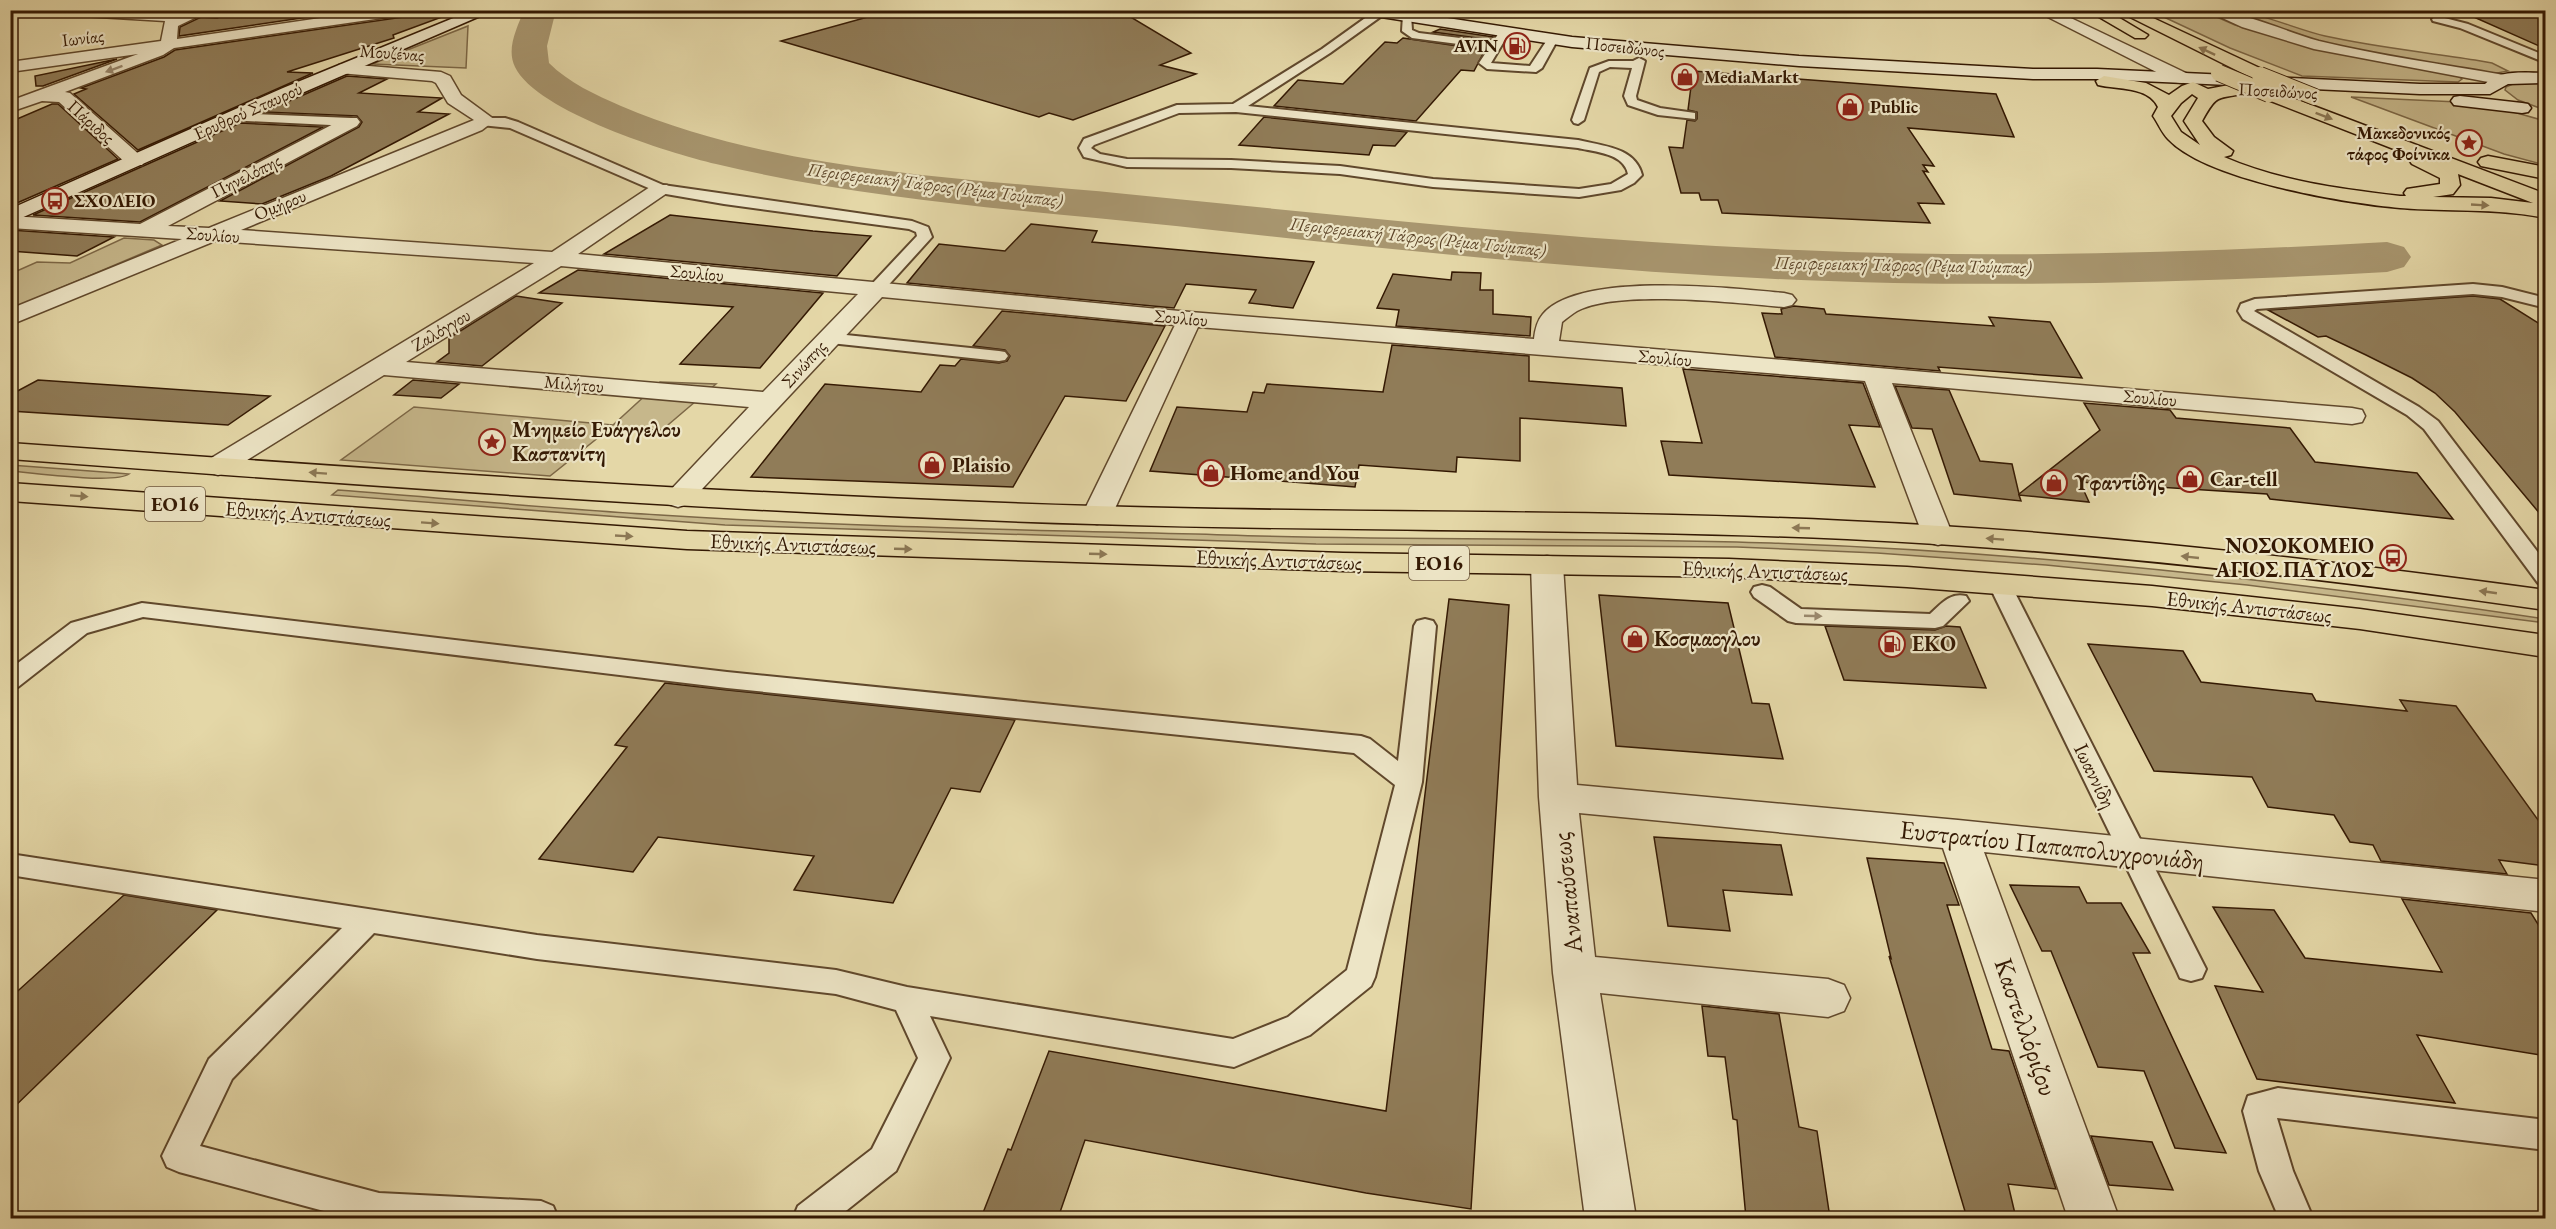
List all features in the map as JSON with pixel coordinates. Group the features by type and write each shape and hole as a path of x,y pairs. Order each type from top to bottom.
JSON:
{"main road":[{"path":"2094,10 2219,73 2546,201"},
{"path":"2123,10 2260,75 2546,183"},
{"path":"2104,81 2152,92 2161,98 2167,107"},
{"path":"2194,87 2193,121 2206,141 2279,172 2339,185 2405,193 2430,194 2450,187 2449,175 2419,160 2410,149"},
{"path":"2240,89 2219,91 2194,87 2183,91 2167,107 2162,116 2165,126 2186,145 2227,165 2313,189 2374,199 2511,206 2546,213"},
{"path":"2484,161 2546,173"},
{"name":"Εθνικής Αντιστάσεως","path":"10,452 678,498 1097,515 1649,523 1938,536 2057,543 2244,562 2546,600"},
{"name":"Εθνικής Αντιστάσεως","path":"10,492 676,539 1308,561 1729,568 1999,583 2152,596 2360,619 2545,646"}],"street":[{"path":"10,13 19,10"},
{"path":"49,10 184,18"},
{"path":"10,107 140,59 168,46 170,26 204,10"},
{"name":"Ιωνίας","path":"10,67 410,10"},
{"name":"Ερυθρού Σταυρού","path":"10,217 231,117 487,10"},
{"path":"2041,10 2194,87"},
{"path":"2212,10 2262,29 2320,45 2497,84 2546,78"},
{"name":"Ποσειδώνος","path":"1371,12 1407,17 1500,39 1553,39 1799,62 2033,74 2194,87 2420,89 2497,84"},
{"name":"Μουζένας","path":"345,69 435,76 444,80 446,91 452,97 485,118 484,122"},
{"name":"Ποσειδώνος","path":"2033,74 2097,74 2194,87"},
{"path":"2497,84 2499,98 2541,114"},
{"name":"Ποσειδώνος","path":"2240,89 2446,100 2522,108"},
{"name":"Πάριδος","path":"42,96 64,97 135,161"},
{"name":"Πηνελόπης","path":"142,231 351,122"},
{"name":"Ομήρου","path":"10,318 484,122"},
{"name":"Ζαλόγγου","path":"218,466 556,259 660,189"},
{"name":"Σουλίου","path":"10,222 556,259 1190,319 1875,374 2352,416"},
{"name":"Σινώπης","path":"678,498 876,288"},
{"path":"1545,348 1549,324 1558,312 1599,298 1664,292 1784,300"},
{"path":"1097,515 1190,319"},
{"name":"Μιλήτου","path":"379,367 770,401"},
{"path":"1875,374 1938,536"},
{"name":"Αναπαύσεως","path":"1547,565 1558,797 1575,973 1610,1218"},
{"name":"Ευστρατίου Παπαπολυχρονιάδη","path":"1558,797 1958,835 2546,896"},
{"name":"Καστελλόριζου","path":"1958,835 2093,1218"},
{"path":"1575,973 1828,998"}],"lane":[{"path":"1236,108 1578,144 1618,153 1633,166 1635,175 1628,182 1618,186 1579,193 1443,184 1340,170 1230,164 1126,163 1097,157 1089,154 1085,148 1089,142 1177,109 1236,108 1326,51 1371,12"},
{"path":"2437,19 2464,26 2546,60"},
{"path":"1500,39 1485,63 1486,66 1532,70 1536,68 1553,39"},
{"path":"1578,120 1594,70 1609,64 1639,63 1630,96 1632,102 1658,111 1691,116"},
{"path":"231,117 351,122"},
{"path":"484,122 505,122 514,125 660,189"},
{"name":"Σινώπης","path":"660,189 724,200 912,225 923,230 925,237 876,288"},
{"path":"2546,303 2502,292 2473,289 2255,304 2247,307 2246,311 2250,316 2413,411 2431,425 2546,578"},
{"path":"827,338 999,356"},
{"name":"Ιωαννίδη","path":"1999,583 2191,969"},
{"path":"1762,592 1796,616 1935,621 1958,601"},
{"path":"10,681 79,628 142,610 728,681 1360,745 1409,782"},
{"path":"10,864 537,947 836,982 907,1000 1234,1053 1299,1026 1360,977 1409,782 1425,626"},
{"path":"368,920 220,1069 179,1156 378,1210 541,1218"},
{"path":"810,1218 885,1160 934,1058 907,1000"},
{"path":"2296,1218 2276,1171 2259,1110 2260,1106 2278,1103 2546,1135"}],"shaded area":[{"path":"2151,11 2203,11 2235,25 2285,40 2455,74 2462,79 2458,82 2302,76 2230,48"},
{"path":"2223,11 2261,16 2312,33 2343,40 2492,63 2508,71 2492,74 2355,50 2288,33"},
{"path":"468,26 466,68 372,64"},
{"path":"2545,81 2545,110 2518,100 2505,90 2506,87 2515,83"},
{"path":"2351,97 2458,102 2510,111 2545,121 2545,165 2504,154"},
{"path":"124,238 154,240 162,245 11,309 10,274 37,262 70,263"},
{"path":"660,382 716,384 662,430 609,429 550,476 341,460 414,407 613,425"},
{"path":"10,465 129,474 108,478 73,477 11,471"},
{"path":"338,490 620,513 872,525 1294,537 1703,541 1868,547 2062,561 2256,580 2545,619 2545,623 2247,585 2046,565 1877,553 1737,547 1316,544 725,525 332,495"}],"building":[{"path":"239,10 356,10 179,36 180,27 201,17 217,18"},
{"path":"419,10 450,10 450,14 393,35 394,38 287,72 313,73 138,150 74,94 86,89 81,88 164,57 175,50 410,16"},
{"path":"893,10 1119,10 1191,53 1160,65 1196,74 1073,120 1049,113 1039,117 781,41"},
{"path":"2458,10 2546,10 2546,49"},
{"path":"1440,29 1494,37 1492,40 1433,32"},
{"path":"1403,38 1485,50 1474,71 1461,70 1416,121 1274,106 1298,80 1343,84 1385,42 1397,43"},
{"path":"117,59 43,86 36,86 35,76"},
{"path":"1693,71 1996,94 2014,137 1908,128 1934,166 1923,165 1928,172 1923,171 1944,204 1918,203 1930,223 1722,213 1718,200 1701,200 1699,193 1681,193 1669,147 1683,148 1687,120 1697,119 1697,112 1688,110"},
{"path":"347,76 387,79 359,93 442,98 418,112 449,114 331,176 262,204 220,201 359,127 362,122 357,116 264,112"},
{"path":"52,104 58,104 118,159 10,206 10,122"},
{"path":"1264,117 1407,132 1395,146 1373,145 1369,155 1239,145"},
{"path":"240,123 323,127 140,222 33,215"},
{"path":"670,215 871,236 837,276 604,254"},
{"path":"1031,224 1097,231 1092,242 1314,262 1293,308 1249,303 1256,290 1186,284 1174,308 907,283 939,244 1005,251"},
{"path":"10,230 114,237 77,256 10,251"},
{"path":"578,270 823,293 760,368 680,364 733,307 539,293"},
{"path":"1452,272 1481,273 1480,290 1493,290 1493,314 1531,317 1530,336 1396,326 1399,310 1377,308 1393,274 1451,280"},
{"path":"516,296 562,303 482,366 437,362 449,353 449,338"},
{"path":"2473,296 2500,299 2546,328 2546,521 2455,412 2435,393 2412,378 2366,355 2326,336 2318,337 2268,310"},
{"path":"1794,306 1824,309 1826,314 1994,326 1989,317 2050,322 2082,378 1938,367 1940,371 1775,357 1762,313 1782,314 1781,309"},
{"path":"1002,311 1165,326 1126,401 1065,396 1013,487 751,477 825,384 921,392 940,365 955,366 961,359 999,363 1007,361 1010,356 1005,350 973,346"},
{"path":"1392,345 1529,356 1529,381 1622,388 1626,426 1520,418 1520,461 1457,457 1456,472 1359,465 1355,487 1150,471 1177,407 1247,412 1253,392 1264,393 1267,384 1383,392"},
{"path":"1683,369 1863,383 1880,427 1849,425 1875,487 1669,475 1661,441 1702,443"},
{"path":"38,380 270,396 228,425 10,411 10,395"},
{"path":"413,380 459,384 441,398 394,395"},
{"path":"1895,386 1949,390 1980,461 2012,464 2019,494 2100,430 2084,403 2170,410 2176,418 2290,428 2315,462 2417,473 2453,519 2270,499 2267,494 2080,482 2089,502 2019,495 2021,501 1954,494 1932,429 1912,428"},
{"path":"1599,595 1728,603 1752,703 1769,704 1783,759 1616,746"},
{"path":"1449,599 1509,605 1471,1209 1366,1193 1085,1140 1058,1218 981,1218 1008,1149 1011,1150 1049,1051 1386,1111"},
{"path":"1825,626 1935,630 1946,626 1960,627 1986,688 1844,680"},
{"path":"2088,644 2183,651 2201,682 2312,694 2316,701 2407,711 2400,700 2456,706 2546,831 2546,866 2499,860 2507,874 2381,861 2373,845 2350,842 2334,815 2268,807 2252,777 2154,771"},
{"path":"665,683 1015,720 980,792 951,788 893,903 794,890 814,856 658,837 633,872 539,859 627,747 615,745"},
{"path":"1654,837 1781,845 1792,895 1723,890 1730,931 1668,926"},
{"path":"1867,858 1944,863 1959,905 1947,905 1992,1049 2009,1051 2056,1189 2008,1184 2016,1218 1967,1218 1889,956 1891,958"},
{"path":"2010,885 2079,887 2087,903 2121,903 2150,953 2133,953 2226,1153 2175,1148 2144,1071 2098,1067 2051,951 2042,951"},
{"path":"124,895 217,910 10,1111 10,998"},
{"path":"2402,899 2531,913 2546,937 2546,1056 2417,1035 2455,1103 2257,1079 2215,986 2263,992 2213,907 2274,910 2305,958 2442,972"},
{"path":"1702,1006 1779,1014 1799,1127 1817,1131 1830,1218 1746,1218 1737,1120 1733,1119 1725,1057 1708,1056"},
{"path":"2091,1136 2152,1142 2173,1190 2109,1185"}],"waterway":[{"name":"Περιφερειακή Τάφρος (Ρέμα Τούμπας)","path":"540,10 529,53 533,67 544,79 589,105 647,130 717,152 829,174 886,182 1440,240 1710,261 1890,268 2014,269 2201,266 2387,257"}],"place":[{"name":"AVIN","path":"1517,46"},
{"name":"MediaMarkt","path":"1685,77"},
{"name":"Public","path":"1850,107"},
{"name":"Μακεδονικός τάφος Φοίνικα","path":"2469,143"},
{"name":"ΣΧΟΛΕΙΟ","path":"55,201"},
{"name":"Μνημείο Ευάγγελου Καστανίτη","path":"492,442"},
{"name":"Plaisio","path":"932,465"},
{"name":"Home and You","path":"1211,473"},
{"name":"Car-tell","path":"2190,479"},
{"name":"Υφαντίδης","path":"2054,483"},
{"name":"ΝΟΣΟΚΟΜΕΙΟ ΑΓΙΟΣ ΠΑΥΛΟΣ","path":"2393,558"},
{"name":"Κοσμαογλου","path":"1635,639"},
{"name":"ΕΚΟ","path":"1892,644"}]}
